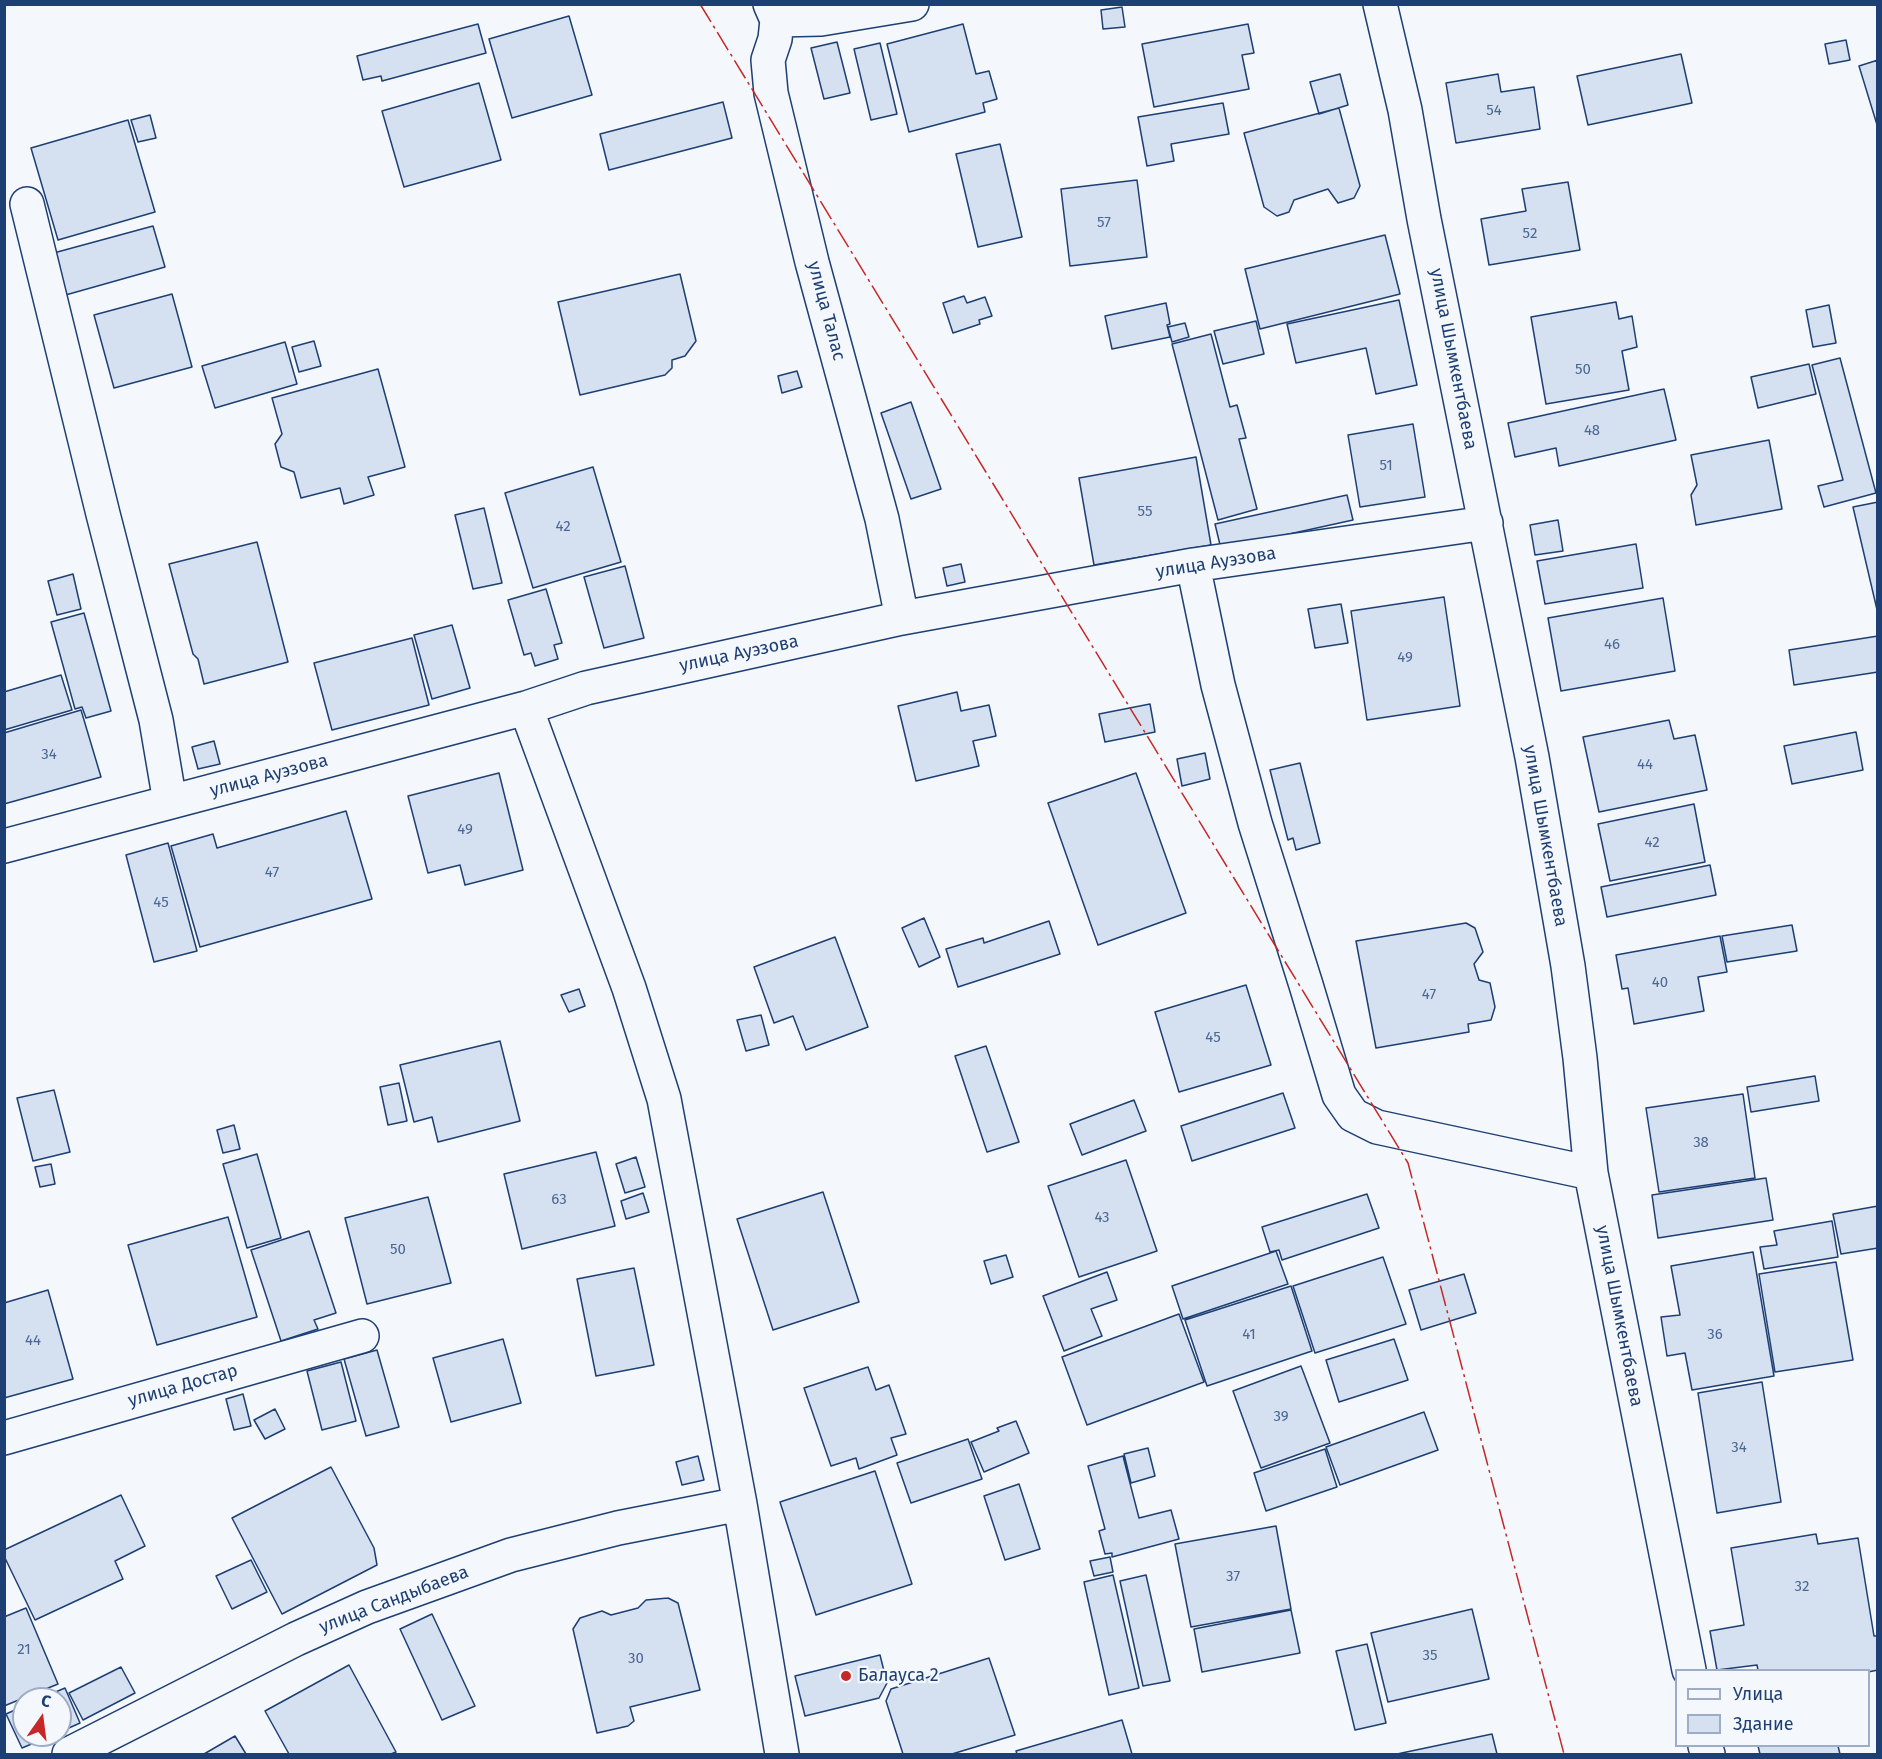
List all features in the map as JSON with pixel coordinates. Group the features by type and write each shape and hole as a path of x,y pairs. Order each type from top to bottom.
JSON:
{"street":[{"path":"774,12 821,19 912,4"},
{"name":"улица Шымкентбаева","path":"1380,4 1405,110 1424,219 1532,757 1568,966 1591,1173 1689,1669"},
{"name":"улица Талас","path":"774,12 775,39 768,60 771,93 813,262 882,519 902,618"},
{"path":"27,204 156,720 170,802"},
{"name":"улица Ауэзова","path":"4,846 526,708 586,688 902,618 1193,565 1486,523"},
{"path":"1193,565 1218,685 1255,823 1338,1095 1353,1115 1377,1127 1591,1173"},
{"path":"526,708 628,988 664,1099 740,1504 782,1755"},
{"name":"улица Достар","path":"4,1438 362,1336"},
{"name":"улица Сандыбаева","path":"69,1755 296,1639 367,1607 511,1555 618,1528 740,1504"}],"building":[{"path":"1122,7 1125,27 1103,29 1101,10"},
{"path":"569,16 592,95 512,118 489,39"},
{"path":"478,24 486,53 382,81 381,76 363,80 357,56"},
{"path":"963,24 976,74 989,71 997,99 983,103 985,112 909,132 887,44"},
{"path":"1248,24 1254,53 1242,55 1249,89 1154,107 1142,44"},
{"path":"1846,40 1850,60 1829,64 1825,44"},
{"path":"837,42 850,93 824,99 811,48"},
{"path":"880,43 897,114 871,120 854,49"},
{"path":"1681,54 1692,103 1588,125 1577,76"},
{"path":"1878,60 1878,128 1859,66"},
{"path":"1340,74 1348,105 1319,114 1310,82"},
{"path":"1498,74 1501,92 1534,87 1540,129 1456,143 1446,83"},
{"path":"479,83 501,160 404,187 382,111"},
{"path":"723,102 732,138 609,170 600,134"},
{"path":"1223,103 1229,134 1171,144 1174,161 1147,166 1138,117"},
{"path":"1339,108 1360,186 1354,198 1338,203 1328,189 1294,200 1289,212 1277,216 1264,207 1244,133"},
{"path":"150,115 156,138 138,142 131,120"},
{"path":"128,120 155,212 58,240 31,148"},
{"path":"1000,144 1022,237 978,247 956,154"},
{"path":"1137,180 1147,257 1070,266 1061,189"},
{"path":"1568,182 1580,250 1489,265 1481,219 1526,211 1522,189"},
{"path":"153,226 165,267 62,296 50,254"},
{"path":"1385,235 1400,294 1260,329 1245,269"},
{"path":"680,274 696,341 685,356 672,360 672,368 665,375 580,395 558,302"},
{"path":"172,294 192,367 114,388 94,315"},
{"path":"964,296 967,303 985,297 992,316 979,320 980,324 953,333 943,303"},
{"path":"1399,300 1417,385 1376,394 1366,348 1296,363 1287,324"},
{"path":"1616,302 1619,319 1632,316 1637,347 1622,351 1629,390 1546,404 1531,317"},
{"path":"1166,303 1170,337 1112,349 1105,316"},
{"path":"1829,305 1836,343 1813,347 1806,310"},
{"path":"1256,321 1264,354 1223,364 1214,331"},
{"path":"1185,323 1189,337 1172,342 1168,327"},
{"path":"1211,334 1230,407 1237,405 1246,438 1239,439 1257,509 1218,520 1172,344"},
{"path":"314,341 321,366 299,372 292,347"},
{"path":"285,342 297,384 215,408 202,366"},
{"path":"1840,358 1876,493 1824,507 1818,486 1843,480 1812,365"},
{"path":"1809,364 1816,394 1758,408 1751,377"},
{"path":"378,369 405,467 368,477 374,495 344,504 340,488 301,498 294,472 281,467 275,444 282,434 272,398"},
{"path":"797,371 802,387 782,393 778,376"},
{"path":"1664,389 1676,440 1559,466 1556,448 1515,457 1508,423"},
{"path":"911,402 941,489 911,499 881,413"},
{"path":"1413,424 1425,497 1360,507 1348,435"},
{"path":"1769,440 1782,509 1696,525 1691,495 1697,485 1691,455"},
{"path":"1196,457 1211,545 1094,565 1079,478"},
{"path":"593,467 621,562 533,588 505,493"},
{"path":"1347,495 1353,520 1221,549 1215,524"},
{"path":"1878,502 1878,614 1853,507"},
{"path":"484,508 502,583 473,589 455,515"},
{"path":"1558,520 1563,551 1535,555 1530,525"},
{"path":"257,542 288,662 204,684 198,659 193,654 169,564"},
{"path":"1636,544 1643,588 1545,604 1537,561"},
{"path":"961,564 965,582 947,586 943,568"},
{"path":"625,566 644,638 604,648 584,577"},
{"path":"73,574 81,609 57,615 48,581"},
{"path":"546,589 562,643 554,645 558,659 535,666 531,653 524,655 508,600"},
{"path":"1444,597 1460,706 1367,720 1351,611"},
{"path":"1663,598 1675,671 1561,691 1548,618"},
{"path":"1341,604 1348,643 1315,648 1308,609"},
{"path":"84,613 111,711 86,718 82,707 75,709 51,622"},
{"path":"452,625 470,688 432,699 414,635"},
{"path":"1878,636 1878,672 1794,685 1789,650"},
{"path":"412,638 429,705 332,730 314,663"},
{"path":"61,675 72,710 4,730 4,692"},
{"path":"957,692 961,711 989,705 996,736 973,741 979,766 916,781 898,706"},
{"path":"1150,704 1155,732 1105,742 1099,714"},
{"path":"81,710 101,777 4,804 4,733"},
{"path":"1669,720 1674,739 1695,735 1707,790 1599,812 1583,737"},
{"path":"1856,732 1863,770 1792,784 1784,746"},
{"path":"214,741 220,764 198,769 192,747"},
{"path":"1205,753 1210,779 1182,786 1177,759"},
{"path":"1300,763 1320,843 1296,850 1293,838 1288,840 1270,770"},
{"path":"499,773 523,870 465,885 460,865 428,873 408,796"},
{"path":"1136,773 1186,913 1098,945 1048,803"},
{"path":"1694,804 1705,862 1610,881 1598,824"},
{"path":"346,811 372,899 200,947 171,846 213,834 217,848"},
{"path":"168,843 197,951 154,962 126,855"},
{"path":"1710,865 1716,895 1607,917 1601,887"},
{"path":"924,918 940,957 919,967 902,928"},
{"path":"1049,921 1060,954 958,987 946,949 983,938 984,943"},
{"path":"1466,923 1475,928 1483,952 1474,964 1479,980 1490,983 1495,1007 1491,1020 1468,1024 1469,1032 1376,1048 1356,941"},
{"path":"1792,925 1797,951 1727,962 1722,936"},
{"path":"1720,936 1727,972 1698,977 1704,1011 1634,1024 1628,988 1622,989 1616,955"},
{"path":"835,937 868,1027 806,1050 793,1016 774,1023 754,967"},
{"path":"1246,985 1271,1065 1179,1092 1155,1012"},
{"path":"579,989 585,1006 569,1012 561,995"},
{"path":"761,1015 769,1045 746,1051 737,1020"},
{"path":"500,1041 520,1121 438,1142 432,1117 414,1122 400,1065"},
{"path":"986,1046 1019,1142 987,1152 955,1056"},
{"path":"1815,1076 1819,1101 1751,1112 1747,1087"},
{"path":"399,1083 407,1121 388,1125 380,1087"},
{"path":"54,1090 70,1152 33,1161 17,1098"},
{"path":"1283,1093 1295,1128 1192,1161 1181,1126"},
{"path":"1743,1094 1755,1178 1659,1192 1646,1108"},
{"path":"1134,1100 1146,1131 1082,1155 1070,1124"},
{"path":"234,1125 240,1149 223,1153 217,1130"},
{"path":"596,1152 615,1226 522,1249 504,1174"},
{"path":"257,1154 281,1238 247,1248 223,1164"},
{"path":"636,1157 645,1187 625,1193 616,1164"},
{"path":"1126,1160 1157,1251 1079,1277 1048,1186"},
{"path":"51,1164 55,1184 40,1187 35,1167"},
{"path":"1766,1178 1773,1220 1658,1238 1652,1195"},
{"path":"823,1192 859,1302 773,1330 737,1219"},
{"path":"643,1193 649,1212 626,1219 621,1201"},
{"path":"1367,1194 1379,1228 1282,1260 1279,1250 1270,1252 1262,1227"},
{"path":"428,1197 451,1283 367,1304 345,1218"},
{"path":"1878,1206 1878,1248 1841,1254 1833,1214"},
{"path":"228,1217 257,1317 157,1345 128,1245"},
{"path":"1832,1221 1838,1257 1764,1269 1760,1247 1777,1245 1774,1231"},
{"path":"309,1231 336,1313 314,1320 318,1329 281,1341 251,1250"},
{"path":"1276,1251 1288,1284 1183,1319 1172,1286"},
{"path":"1753,1252 1774,1376 1692,1390 1685,1353 1667,1356 1661,1317 1680,1315 1671,1266"},
{"path":"1006,1255 1013,1277 991,1284 984,1261"},
{"path":"1383,1257 1406,1324 1315,1353 1293,1286"},
{"path":"1836,1262 1853,1360 1775,1372 1759,1274"},
{"path":"634,1268 654,1365 596,1376 577,1279"},
{"path":"1107,1272 1117,1300 1091,1309 1102,1336 1064,1351 1043,1296"},
{"path":"1464,1274 1476,1313 1421,1330 1409,1290"},
{"path":"1291,1286 1312,1351 1207,1386 1185,1320"},
{"path":"48,1290 73,1379 4,1398 4,1303"},
{"path":"1179,1314 1204,1382 1087,1425 1062,1357"},
{"path":"503,1339 521,1403 451,1422 433,1358"},
{"path":"1394,1339 1408,1380 1339,1402 1326,1360"},
{"path":"377,1350 399,1427 366,1436 344,1359"},
{"path":"341,1362 356,1421 322,1430 307,1371"},
{"path":"1301,1366 1330,1443 1261,1468 1233,1391"},
{"path":"868,1367 876,1390 889,1385 906,1434 891,1438 897,1455 859,1469 856,1458 831,1466 804,1388"},
{"path":"1762,1382 1781,1502 1717,1513 1698,1393"},
{"path":"243,1394 251,1426 234,1430 226,1399"},
{"path":"275,1409 285,1429 265,1439 254,1420"},
{"path":"1424,1412 1438,1450 1340,1485 1326,1447"},
{"path":"1016,1421 1029,1453 984,1472 971,1442 999,1431 997,1428"},
{"path":"968,1439 982,1479 911,1503 897,1463"},
{"path":"1148,1448 1155,1476 1131,1483 1124,1454"},
{"path":"1325,1449 1337,1487 1266,1511 1254,1473"},
{"path":"698,1456 704,1480 682,1485 676,1462"},
{"path":"1123,1456 1139,1518 1171,1510 1179,1539 1112,1557 1112,1553 1105,1554 1099,1531 1105,1529 1088,1466"},
{"path":"331,1467 374,1548 377,1565 282,1614 232,1518"},
{"path":"875,1471 912,1584 816,1615 780,1502"},
{"path":"1019,1484 1040,1549 1005,1560 984,1496"},
{"path":"121,1495 145,1546 115,1561 123,1579 35,1620 4,1556 4,1550"},
{"path":"1276,1526 1291,1609 1191,1627 1175,1544"},
{"path":"1816,1534 1818,1544 1858,1538 1874,1636 1878,1636 1878,1670 1758,1669 1757,1665 1717,1669 1710,1631 1744,1625 1731,1548"},
{"path":"1110,1557 1113,1572 1094,1576 1090,1561"},
{"path":"251,1560 267,1592 232,1609 216,1576"},
{"path":"1113,1575 1139,1688 1109,1695 1084,1582"},
{"path":"1146,1575 1170,1681 1143,1686 1120,1581"},
{"path":"668,1598 678,1603 700,1690 630,1707 634,1721 628,1726 597,1733 573,1629 580,1618 602,1611 611,1615 638,1608 646,1600"},
{"path":"26,1608 58,1684 51,1687 12,1687 12,1703 4,1706 4,1617"},
{"path":"1472,1609 1489,1679 1388,1702 1371,1633"},
{"path":"1291,1610 1300,1653 1202,1672 1194,1629"},
{"path":"432,1614 475,1706 442,1720 400,1629"},
{"path":"1367,1644 1386,1723 1355,1730 1336,1651"},
{"path":"880,1655 887,1683 879,1698 805,1716 795,1676"},
{"path":"989,1658 1015,1735 952,1754 903,1754 886,1701 891,1689"},
{"path":"349,1665 396,1752 391,1754 289,1754 265,1711"},
{"path":"121,1667 135,1693 83,1720 72,1699 72,1692"},
{"path":"72,1704 80,1723 72,1727"},
{"path":"12,1711 12,1727 6,1714"},
{"path":"1122,1720 1132,1754 1017,1754 1016,1751"},
{"path":"1492,1734 1497,1754 1397,1754"},
{"path":"235,1736 246,1754 204,1754"},
{"path":"1758,1747 1838,1747 1840,1754 1760,1754"}],"power":[{"path":"700,4 1408,1163 1564,1754"}],"place":[{"name":"Балауса 2","path":"846,1676"}]}
